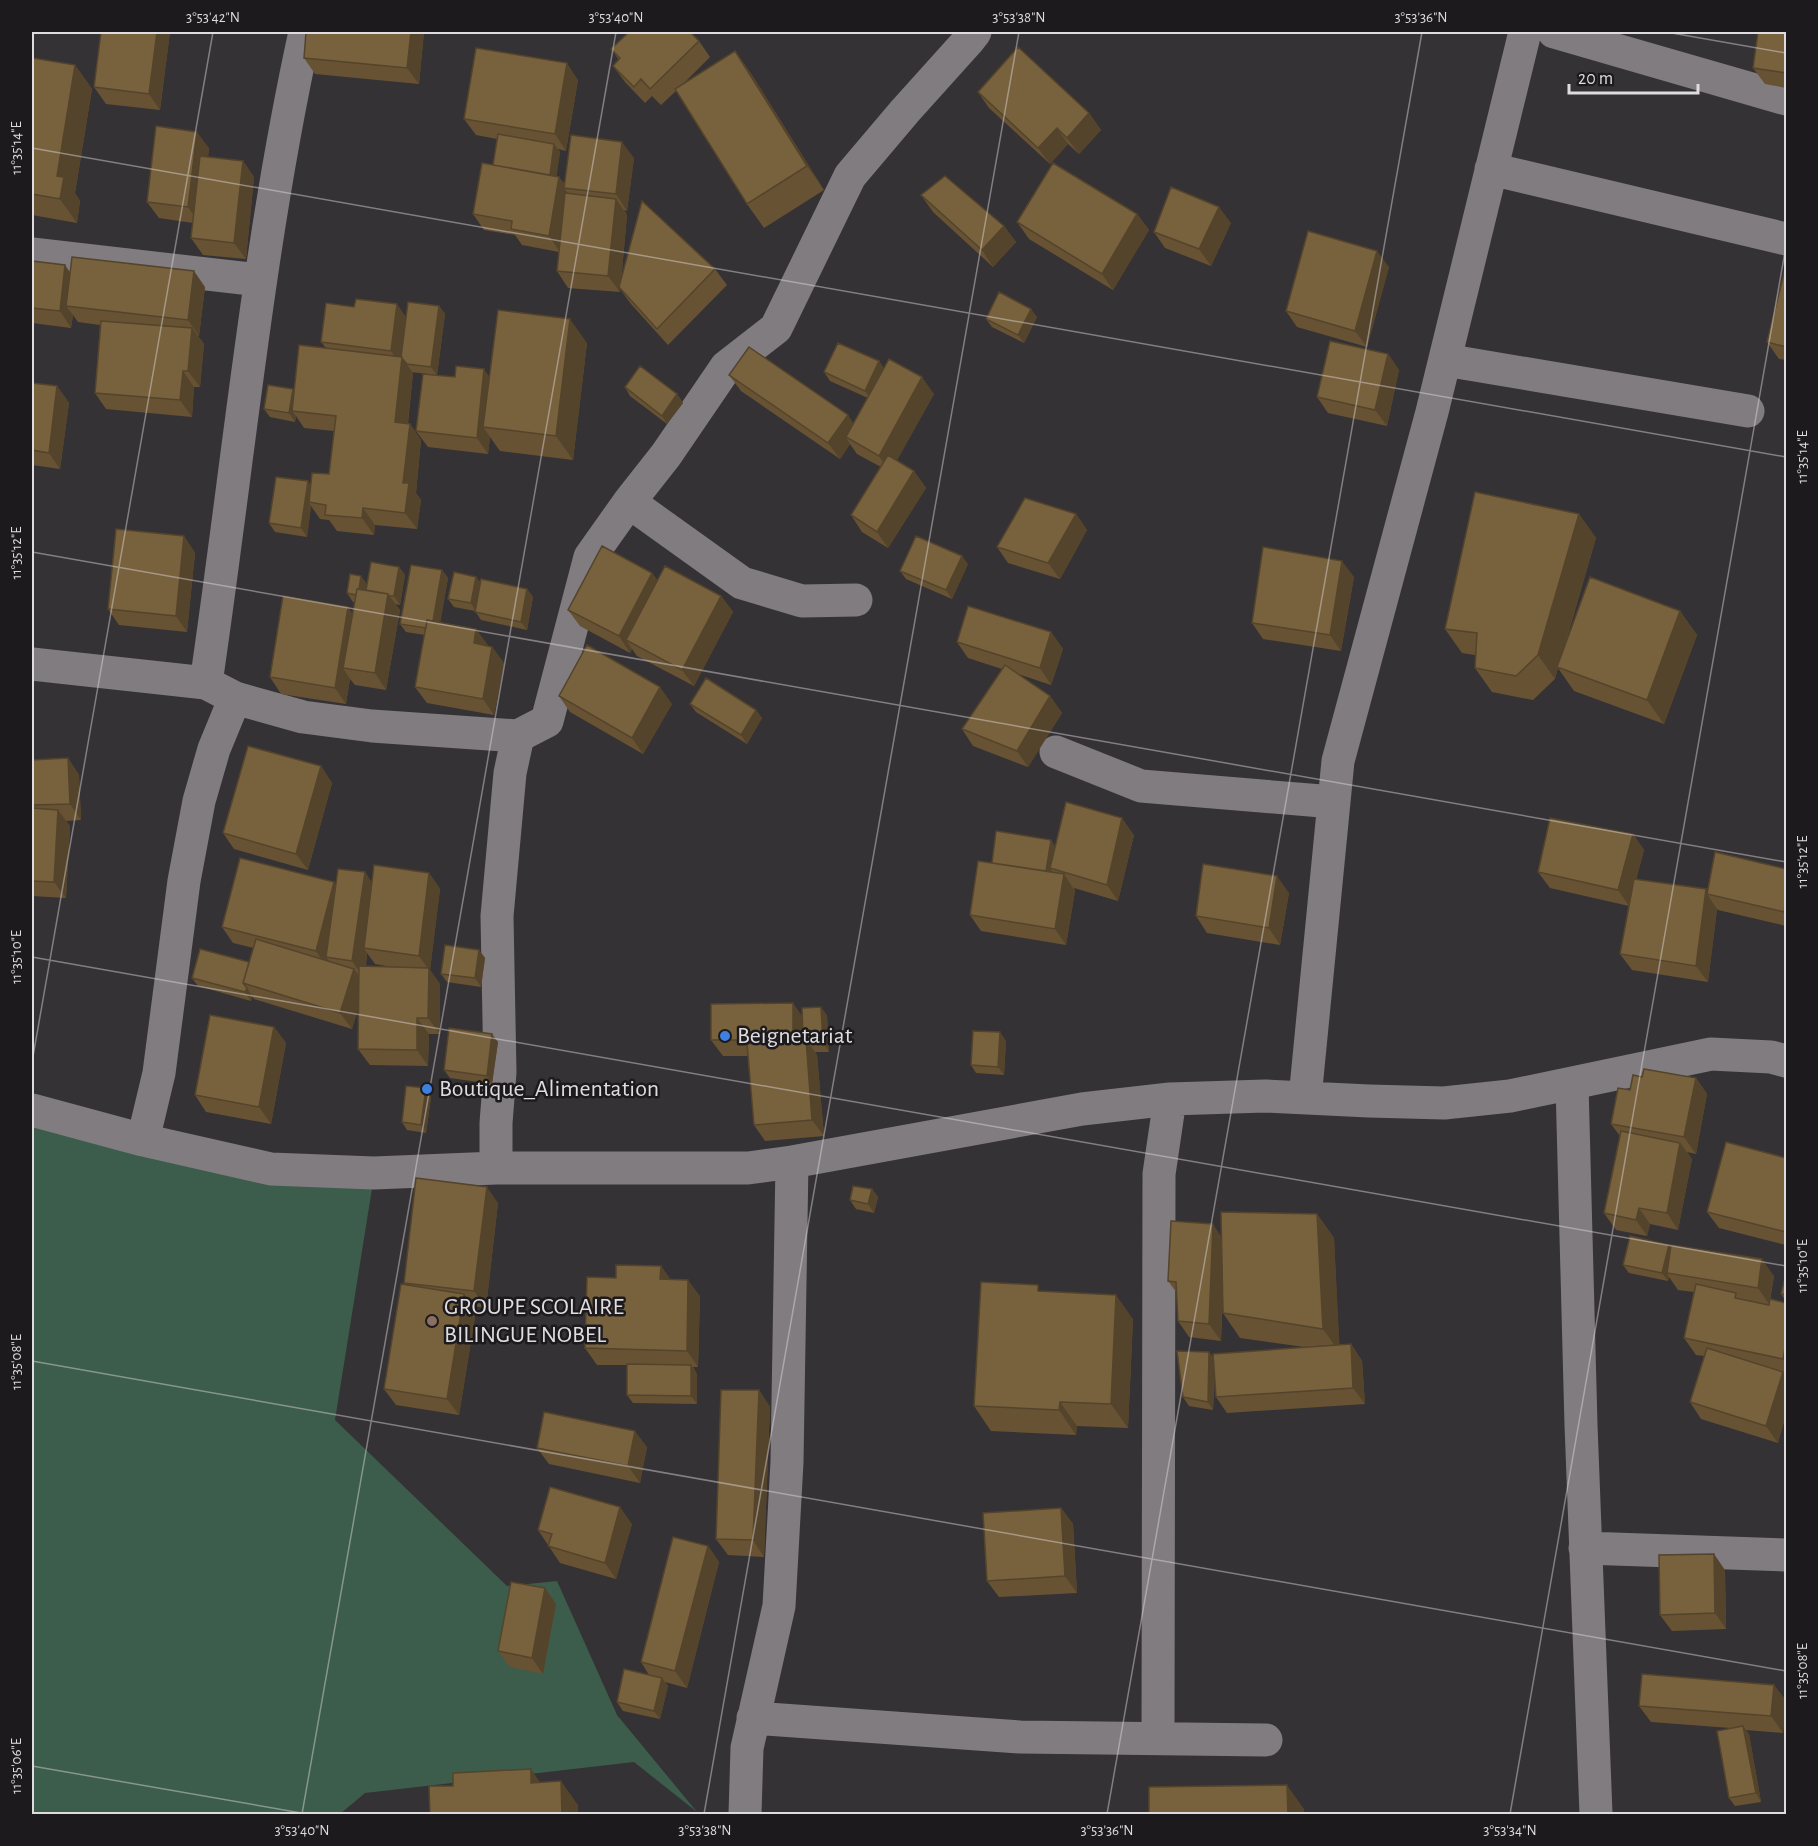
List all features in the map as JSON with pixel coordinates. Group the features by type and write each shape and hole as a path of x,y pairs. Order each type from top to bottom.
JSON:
{"street":[{"path":"206,683 259,280 292,88 305,32"},
{"path":"32,664 206,683 235,698 303,717 349,723 518,736 547,721 590,557 666,455 726,367 776,328 850,176 975,32"},
{"path":"1305,1098 1338,761 1445,360 1525,32"},
{"path":"1554,32 1786,99"},
{"path":"1491,169 1786,239"},
{"path":"32,254 259,280"},
{"path":"1445,360 1748,411"},
{"path":"629,502 742,583 802,601 856,600"},
{"path":"143,1140 159,1073 184,881 199,801 214,749 235,698"},
{"path":"496,1168 496,1123 500,1072 497,916 510,773 518,736"},
{"path":"1056,752 1142,786 1334,802"},
{"path":"32,1110 143,1140 271,1169 374,1173 496,1168 748,1168 1082,1109 1170,1099 1264,1096 1444,1103 1510,1096 1711,1054 1786,1060"},
{"path":"1572,1084 1585,1548 1596,1815"},
{"path":"1158,1738 1159,1174 1170,1099"},
{"path":"745,1815 747,1748 779,1606 787,1462 792,1162"},
{"path":"1585,1548 1786,1555"},
{"path":"753,1718 1020,1737 1266,1740"}],"green space":[{"path":"32,1110 374,1176 335,1420 507,1586 557,1581 617,1715 697,1812 634,1762 365,1793 340,1814 32,1814"}],"building":[{"path":"101,32 157,32 149,94 94,87"},
{"path":"306,32 411,32 407,68 304,58"},
{"path":"629,32 690,32 699,41 650,89 641,79 634,87 613,66 620,58 611,49"},
{"path":"1758,32 1786,32 1786,73 1753,68"},
{"path":"1018,47 1089,113 1067,138 1057,128 1038,148 978,92"},
{"path":"476,48 567,63 555,134 464,119"},
{"path":"735,51 807,166 747,204 675,89"},
{"path":"33,58 75,65 57,176 64,177 60,199 32,194"},
{"path":"156,126 197,132 188,207 147,202"},
{"path":"498,134 554,144 550,175 493,165"},
{"path":"571,135 622,142 616,194 564,188"},
{"path":"200,156 243,161 234,243 191,238"},
{"path":"482,163 559,177 549,236 511,229 512,221 473,214"},
{"path":"1053,163 1137,214 1102,274 1017,222"},
{"path":"945,176 1004,226 982,250 921,195"},
{"path":"1171,187 1219,207 1199,249 1154,232"},
{"path":"565,193 616,199 608,276 557,271"},
{"path":"642,201 715,269 657,329 619,287"},
{"path":"1308,231 1377,251 1355,331 1286,311"},
{"path":"72,257 194,271 188,320 66,306"},
{"path":"32,261 65,265 60,311 32,308"},
{"path":"1786,265 1786,347 1767,342"},
{"path":"999,292 1031,309 1018,335 986,319"},
{"path":"356,299 397,304 391,351 321,342 326,303 354,307"},
{"path":"408,302 439,306 431,367 407,364 401,357"},
{"path":"498,310 570,319 556,436 483,427"},
{"path":"101,321 192,328 188,371 183,371 180,400 95,393"},
{"path":"1330,341 1388,354 1375,410 1317,397"},
{"path":"838,343 879,361 865,391 824,372"},
{"path":"299,345 402,357 395,422 410,424 403,483 409,483 405,513 363,508 362,518 325,515 326,505 309,502 312,473 329,474 336,416 292,411"},
{"path":"749,347 848,415 828,443 729,375"},
{"path":"889,359 922,377 879,456 846,437"},
{"path":"456,366 484,369 477,438 416,431 423,374 455,377"},
{"path":"640,366 677,394 662,416 625,387"},
{"path":"32,383 57,386 49,453 32,450"},
{"path":"268,385 293,389 289,413 264,409"},
{"path":"888,455 914,471 877,532 851,515"},
{"path":"276,477 308,481 301,528 269,523"},
{"path":"1475,492 1579,514 1538,655 1516,676 1475,668 1477,633 1445,629"},
{"path":"1025,498 1076,514 1048,563 997,547"},
{"path":"116,529 184,536 176,616 108,609"},
{"path":"916,536 962,556 946,590 900,571"},
{"path":"602,546 652,573 619,636 568,610"},
{"path":"1263,547 1342,561 1330,635 1252,623"},
{"path":"371,562 399,567 394,596 366,590"},
{"path":"411,565 442,570 433,621 427,620 426,628 400,624"},
{"path":"665,566 721,596 682,670 626,640"},
{"path":"454,572 476,577 471,603 448,599"},
{"path":"350,574 361,576 356,595 347,593"},
{"path":"1590,577 1680,611 1647,700 1557,667"},
{"path":"481,579 527,589 521,622 475,612"},
{"path":"357,589 388,594 375,673 343,668"},
{"path":"283,596 348,607 335,688 270,677"},
{"path":"968,606 1051,632 1040,668 957,642"},
{"path":"427,620 476,629 474,643 492,647 483,699 415,687"},
{"path":"587,645 660,687 632,738 559,696"},
{"path":"1005,665 1050,696 1017,751 962,729"},
{"path":"706,678 756,710 741,735 690,704"},
{"path":"248,746 321,766 296,854 223,833"},
{"path":"68,758 70,804 32,805 32,760"},
{"path":"1066,802 1122,818 1107,885 1050,868"},
{"path":"32,808 58,810 54,882 32,881"},
{"path":"1550,818 1633,834 1618,890 1538,872"},
{"path":"996,831 1051,840 1046,871 992,863"},
{"path":"1715,852 1786,869 1784,912 1707,894"},
{"path":"240,858 334,882 316,951 222,927"},
{"path":"978,861 1064,874 1055,929 970,915"},
{"path":"1203,864 1277,876 1269,928 1196,916"},
{"path":"374,865 429,873 419,956 364,948"},
{"path":"338,869 365,872 352,961 326,957"},
{"path":"1634,879 1706,889 1696,966 1620,954"},
{"path":"256,939 354,969 340,1013 243,983"},
{"path":"445,945 479,950 475,978 441,974"},
{"path":"200,949 249,962 243,983 247,988 245,992 192,978"},
{"path":"359,966 429,968 428,1018 417,1018 417,1050 358,1049"},
{"path":"793,1003 793,1040 806,1039 812,1120 754,1125 747,1044 785,1040 711,1040 711,1004"},
{"path":"821,1007 823,1043 809,1043 803,1039 802,1008"},
{"path":"210,1015 274,1027 259,1107 195,1095"},
{"path":"449,1028 492,1034 487,1076 444,1070"},
{"path":"973,1031 1000,1032 998,1067 971,1065"},
{"path":"1644,1069 1696,1078 1684,1137 1611,1124 1618,1088 1630,1090 1633,1075 1642,1077"},
{"path":"406,1086 426,1088 421,1125 402,1122"},
{"path":"1621,1131 1680,1143 1667,1213 1639,1208 1636,1220 1604,1213"},
{"path":"1726,1142 1786,1158 1786,1232 1707,1212"},
{"path":"416,1178 487,1187 474,1291 404,1283"},
{"path":"853,1186 872,1189 868,1204 850,1200"},
{"path":"1221,1212 1317,1214 1323,1329 1223,1313"},
{"path":"1171,1221 1213,1224 1209,1324 1178,1321 1176,1282 1168,1281"},
{"path":"1630,1236 1669,1245 1662,1273 1623,1265"},
{"path":"1671,1245 1762,1259 1758,1288 1667,1273"},
{"path":"616,1265 661,1266 660,1279 688,1280 687,1351 585,1348 587,1277 616,1278"},
{"path":"1786,1274 1786,1295 1781,1294"},
{"path":"981,1282 1038,1285 1038,1291 1116,1295 1111,1404 1060,1402 1059,1410 974,1406"},
{"path":"401,1284 464,1294 447,1399 384,1389"},
{"path":"1696,1284 1736,1293 1735,1298 1769,1305 1770,1299 1786,1303 1786,1343 1783,1359 1684,1338"},
{"path":"1351,1344 1353,1388 1216,1397 1213,1354"},
{"path":"1707,1348 1783,1372 1766,1426 1690,1402"},
{"path":"1177,1351 1209,1352 1208,1402 1183,1397"},
{"path":"627,1364 691,1365 691,1396 627,1395"},
{"path":"721,1390 759,1390 753,1540 716,1539"},
{"path":"544,1412 635,1431 628,1466 537,1448"},
{"path":"550,1487 620,1507 605,1563 548,1546 552,1534 538,1530"},
{"path":"1061,1508 1065,1576 987,1581 983,1513"},
{"path":"673,1537 708,1546 675,1671 641,1662"},
{"path":"1714,1554 1715,1613 1660,1615 1659,1555"},
{"path":"511,1582 545,1588 532,1658 498,1651"},
{"path":"624,1669 662,1678 654,1711 617,1702"},
{"path":"1642,1674 1774,1685 1771,1716 1639,1706"},
{"path":"1743,1726 1756,1793 1729,1798 1717,1731"},
{"path":"531,1769 531,1783 561,1781 562,1815 430,1815 429,1786 453,1786 453,1773"},
{"path":"1287,1785 1288,1815 1149,1815 1149,1787"},
{"path":"1010,1813 1124,1813 1124,1815 1010,1815"}],"place":[{"name":"Beignetariat","path":"725,1036"},
{"name":"Boutique_Alimentation","path":"427,1089"},
{"name":"GROUPE SCOLAIRE BILINGUE NOBEL","path":"432,1321"}]}
